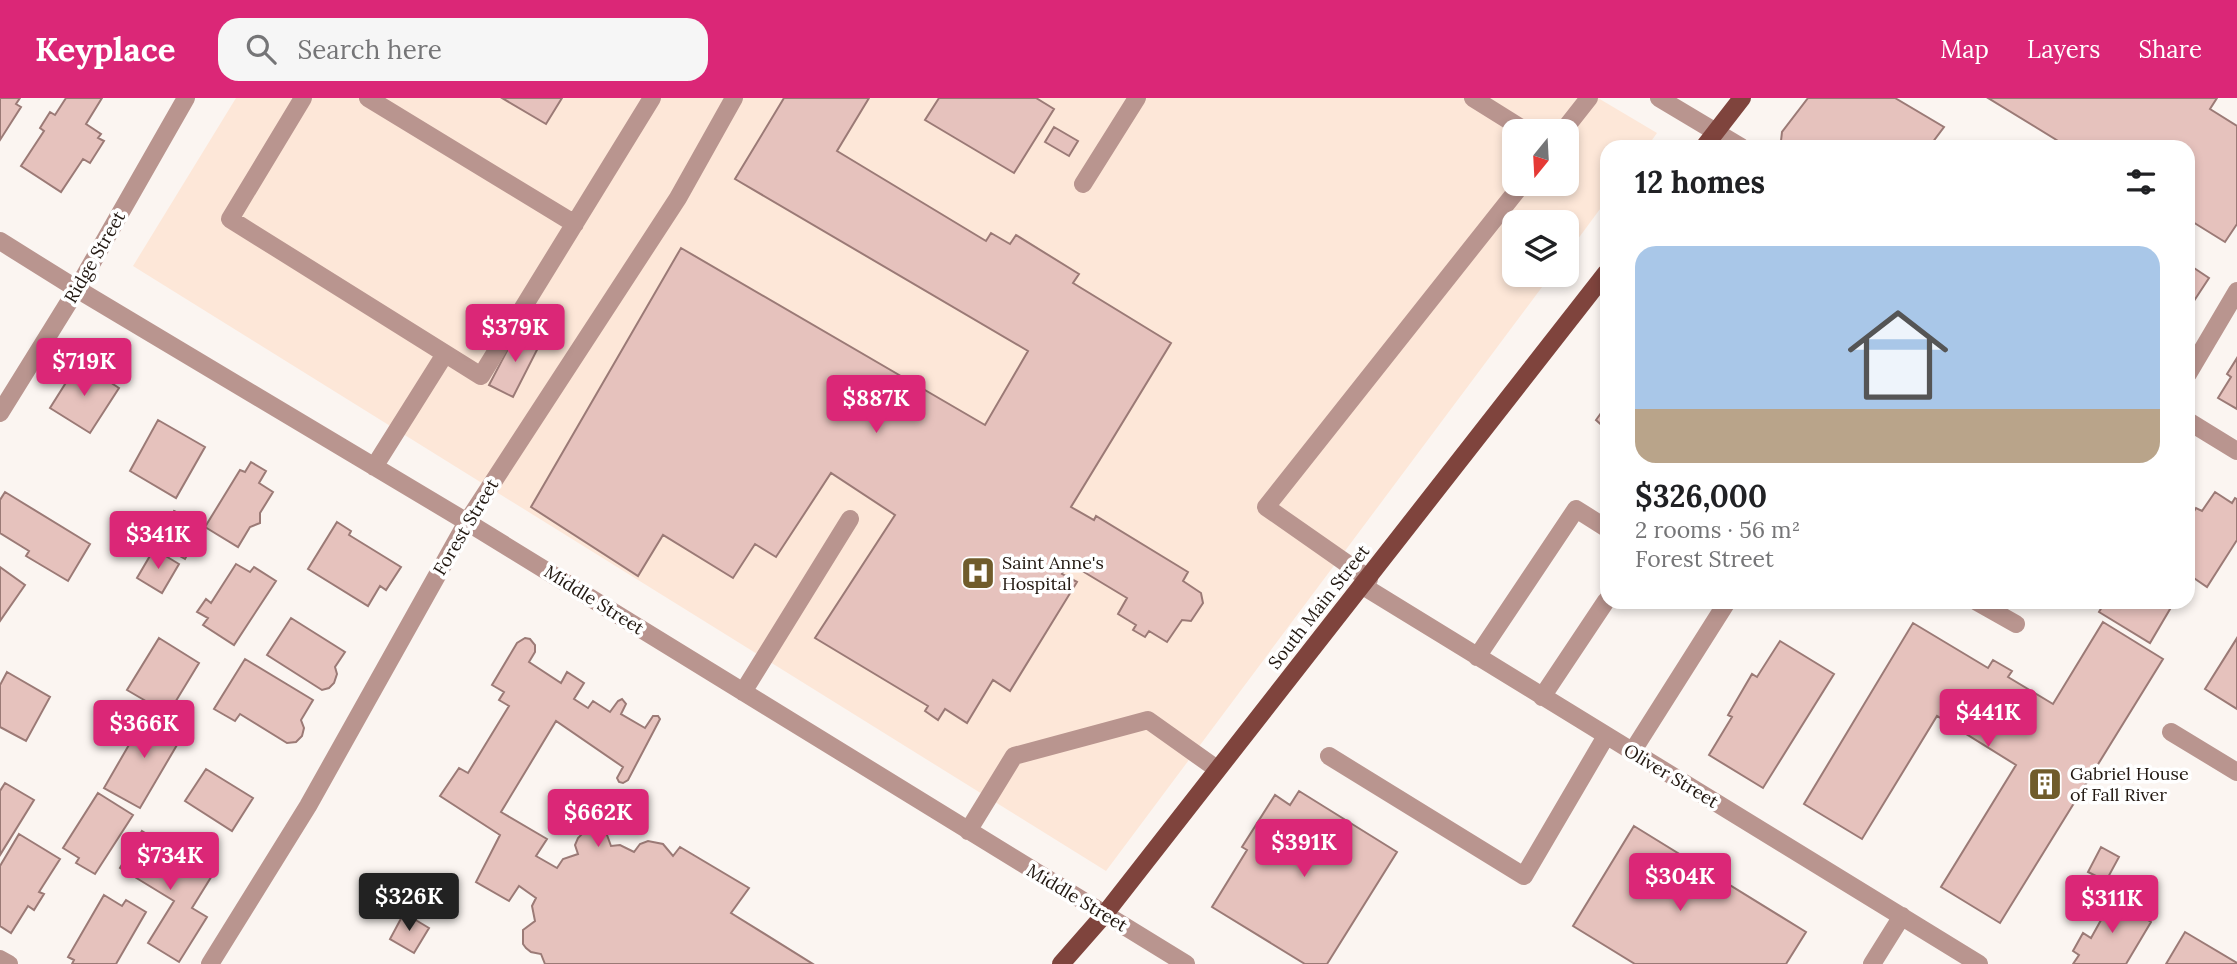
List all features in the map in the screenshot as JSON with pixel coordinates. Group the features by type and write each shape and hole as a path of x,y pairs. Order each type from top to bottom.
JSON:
{"main road":[{"path":"1710,140 1742,98"},
{"name":"South Main Street","path":"1061,964 1104,915 1366,583 1600,281"}],"street":[{"name":"Ridge Street","path":"0,413 77,289 186,98"},
{"path":"303,98 230,219 481,376 652,98"},
{"path":"368,98 575,224"},
{"name":"Forest Street","path":"210,964 309,806 467,522 677,198 734,98"},
{"path":"1083,184 1138,98"},
{"path":"1473,98 1507,119"},
{"path":"1572,119 1589,98"},
{"path":"1659,98 1729,140"},
{"name":"Oliver Street","path":"1512,196 1266,507 1366,583 1477,657 1979,964"},
{"name":"Middle Street","path":"0,241 467,522 1186,964"},
{"path":"2195,362 2237,291"},
{"path":"374,467 445,354"},
{"path":"2195,425 2237,451"},
{"path":"1477,657 1576,509 1600,524"},
{"path":"743,692 850,519"},
{"path":"1542,697 1601,609"},
{"path":"1632,752 1723,609"},
{"path":"1989,609 2016,624"},
{"path":"968,831 1014,756 1148,720 1217,769"},
{"path":"2171,732 2237,772"},
{"path":"1329,756 1524,876 1606,736"},
{"path":"1872,964 1902,916"},
{"path":"0,959 9,964"}],"shaded area":[{"name":"Saint Anne's Hospital","path":"236,98 1598,98 1657,133 1652,140 1600,140 1600,209 1579,237 1579,210 1502,210 1502,287 1542,287 1106,871 133,266"}],"building":[{"path":"0,98 20,98 16,104 21,107 0,140"},
{"path":"66,98 102,98 86,124 101,134 98,138 104,141 90,163 83,159 61,192 21,166 44,131 40,128 50,112 55,115"},
{"path":"502,98 562,98 546,124"},
{"path":"784,98 869,98 837,151 986,241 991,233 1010,244 1016,235 1079,274 1073,283 1171,343 1071,507 1094,520 1096,516 1188,572 1183,581 1201,593 1203,603 1191,621 1182,620 1167,642 1149,631 1145,637 1133,630 1136,625 1118,614 1127,598 1069,563 1062,574 1077,582 1010,691 993,680 967,723 945,709 938,720 925,711 928,706 815,638 895,515 831,473 776,557 755,544 733,578 663,535 638,576 531,507 681,248 985,425 1028,351 735,179"},
{"path":"939,98 1036,98 1054,109 1014,173 925,120"},
{"path":"1808,98 1895,98 1944,127 1934,140 1781,140 1782,132"},
{"path":"1988,98 2217,98 2210,109 2237,126 2237,224 2225,242 2195,223 2195,140 2057,140"},
{"path":"1054,127 1078,141 1069,156 1045,142"},
{"path":"2195,269 2209,278 2195,299"},
{"path":"518,330 541,342 513,397 489,385"},
{"path":"2237,358 2237,409 2218,398 2231,377 2227,374"},
{"path":"79,362 119,388 90,433 50,408"},
{"path":"158,420 205,447 176,498 130,471"},
{"path":"251,462 266,471 259,483 273,492 260,513 260,523 250,527 238,547 205,527 240,470 245,472"},
{"path":"5,492 90,544 68,581 26,556 29,551 0,533 0,500"},
{"path":"2215,492 2232,503 2237,499 2237,540 2207,587 2195,579 2195,510 2202,511"},
{"path":"174,511 203,526 185,559 157,543"},
{"path":"337,522 351,531 349,535 401,567 386,590 380,586 368,606 308,569"},
{"path":"154,549 179,564 162,593 137,578"},
{"path":"236,564 250,572 254,567 276,581 234,645 203,625 208,618 197,612 206,599 211,603"},
{"path":"0,567 25,585 0,621"},
{"path":"2101,609 2170,609 2150,643 2099,612"},
{"path":"291,618 345,652 335,667 337,674 329,688 322,690 267,655"},
{"name":"Gabriel House of Fall River","path":"2103,622 2163,659 2000,923 1941,887 2016,765 1937,716 1862,839 1804,804 1913,623 1988,668 1993,660 2012,671 2008,677 2053,704"},
{"path":"159,638 199,663 168,714 127,690"},
{"path":"525,638 535,645 535,652 529,662 561,683 567,672 584,683 574,699 588,708 593,701 610,712 622,699 626,704 621,714 645,728 653,716 660,719 628,780 623,783 617,778 623,767 556,721 501,812 547,839 536,856 557,868 563,859 578,854 575,845 578,838 593,829 607,835 611,846 620,845 634,852 640,844 648,841 663,844 673,856 680,847 749,888 731,913 813,964 545,964 541,954 526,948 523,944 523,930 535,921 532,906 536,898 519,886 509,901 476,882 500,835 440,796 459,768 468,773 509,706 499,700 504,692 492,685 517,643"},
{"path":"2237,638 2237,709 2205,689"},
{"path":"1780,641 1834,674 1763,788 1709,755 1732,717 1728,715 1752,674 1757,677"},
{"path":"245,659 313,700 301,720 304,728 302,736 296,742 287,743 240,714 235,721 214,709"},
{"path":"7,672 50,697 26,741 0,727 0,685"},
{"path":"148,712 184,733 140,808 104,788"},
{"path":"206,769 253,798 232,831 185,801"},
{"path":"5,783 34,800 0,855 0,791"},
{"path":"1299,791 1397,852 1327,964 1305,964 1212,907 1247,850 1242,847 1275,795 1290,805"},
{"path":"98,793 133,815 95,874 76,863 79,858 63,848"},
{"path":"1634,826 1806,932 1786,964 1635,964 1573,926"},
{"path":"142,831 213,874 192,908 207,917 179,962 148,943 174,901 120,868"},
{"path":"19,834 60,859 39,892 44,894 34,910 28,906 11,933 0,926 0,866"},
{"path":"2101,847 2119,857 2106,881 2088,872"},
{"path":"2106,894 2151,922 2126,964 2073,964 2079,955 2073,951 2083,933 2091,938 2101,920 2093,915"},
{"path":"104,895 122,906 126,900 146,912 116,964 72,964 74,960 68,957"},
{"path":"404,913 429,928 414,953 390,939"},
{"path":"2185,932 2237,963 2237,964 2166,964"}],"place":[{"name":"Saint Anne's Hospital","path":"978,573"},
{"name":"Gabriel House of Fall River","path":"2045,784"}]}
